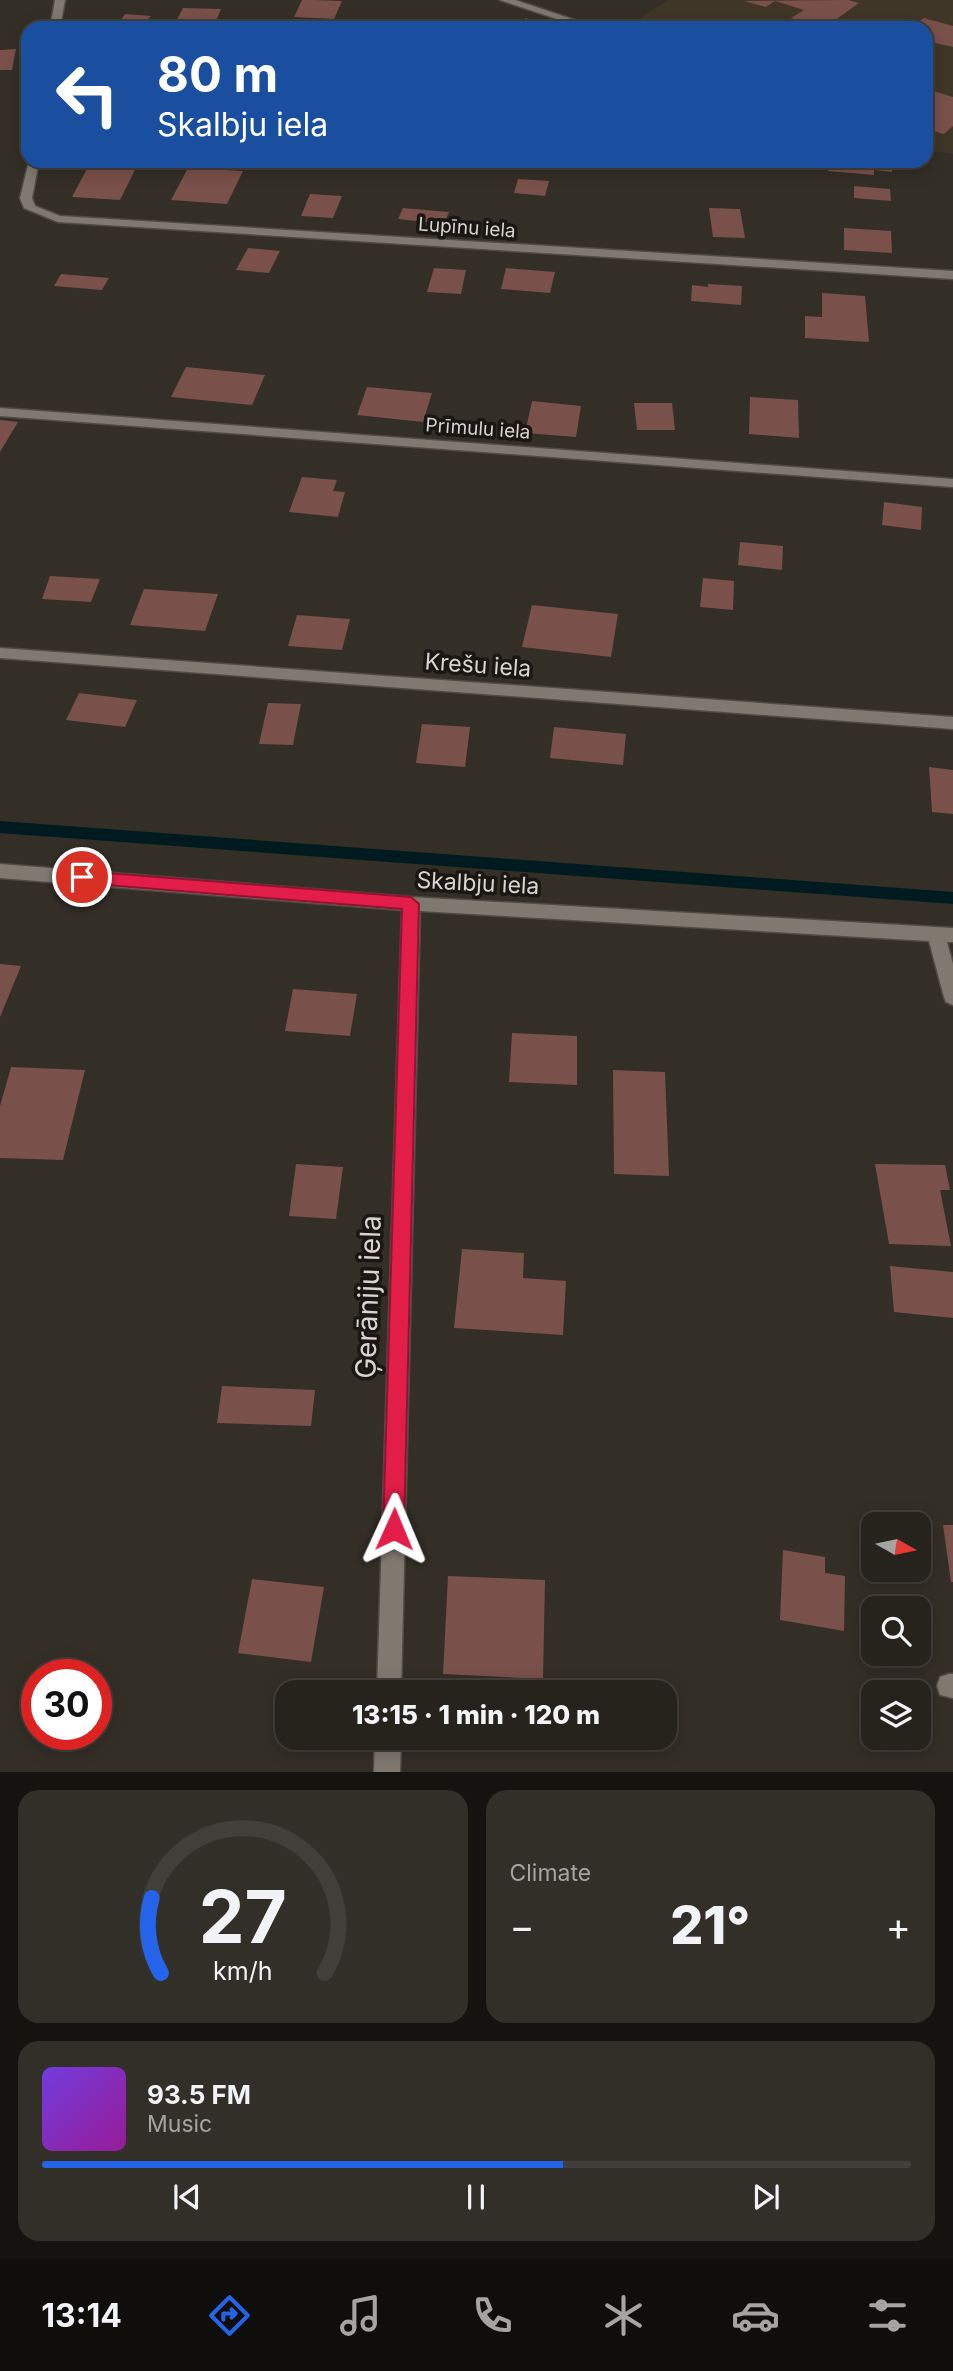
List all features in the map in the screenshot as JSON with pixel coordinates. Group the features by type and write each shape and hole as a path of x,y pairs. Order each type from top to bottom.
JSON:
{"street":[{"path":"56,21 60,0"},
{"path":"505,0 572,21"},
{"name":"Lupīnu iela","path":"32,168 26,198 30,208 58,219 953,275"},
{"name":"Prīmulu iela","path":"0,412 953,483"},
{"name":"Krešu iela","path":"0,653 953,723"},
{"name":"Skalbju iela","path":"0,871 411,904 944,935"},
{"name":"Ģerāniju iela","path":"389,1680 411,904"},
{"path":"944,935 953,997"},
{"path":"387,1772 388,1750"}],"shaded area":[{"path":"668,0 953,0 953,154 933,151 933,21 634,21"}],"building":[{"path":"302,0 342,1 334,19 294,17"},
{"path":"848,0 859,3 834,21 801,21 791,18 804,10 775,1 766,7 744,1"},
{"path":"183,8 221,9 216,21 176,21"},
{"path":"125,14 151,16 147,21 120,21"},
{"path":"924,18 953,26 953,47 933,43 933,21 920,21"},
{"path":"16,49 12,70 0,70 0,50"},
{"path":"933,91 953,97 953,126 944,134 933,131"},
{"path":"87,168 136,168 120,200 72,197"},
{"path":"188,168 243,171 227,204 171,200"},
{"path":"828,168 892,168 892,172 874,170 874,175 828,171"},
{"path":"518,179 549,181 545,196 514,193"},
{"path":"854,186 890,189 891,201 854,198"},
{"path":"310,194 342,196 333,218 301,216"},
{"path":"403,208 449,212 444,224 398,219"},
{"path":"709,208 740,209 745,238 713,237"},
{"path":"844,228 891,231 892,253 844,250"},
{"path":"248,248 280,251 269,273 236,270"},
{"path":"434,268 466,270 461,294 427,292"},
{"path":"506,268 555,272 550,293 501,289"},
{"path":"61,274 109,278 102,290 54,286"},
{"path":"708,284 742,286 741,305 691,301 692,285 708,287"},
{"path":"822,293 865,296 869,342 805,338 805,316 822,317"},
{"path":"186,367 265,375 252,405 171,397"},
{"path":"367,387 432,393 423,422 357,415"},
{"path":"750,397 798,400 799,438 749,434"},
{"path":"532,401 581,406 576,437 525,433"},
{"path":"634,403 672,403 675,430 637,430"},
{"path":"0,420 18,422 0,452"},
{"path":"302,477 337,480 333,491 345,492 338,517 289,512"},
{"path":"884,502 922,507 921,530 882,525"},
{"path":"740,542 783,546 782,570 738,565"},
{"path":"50,576 100,579 91,602 42,599"},
{"path":"703,578 734,581 733,610 700,607"},
{"path":"144,589 218,594 205,631 130,625"},
{"path":"532,605 618,614 611,657 522,647"},
{"path":"297,615 350,619 342,650 288,646"},
{"path":"79,693 137,700 125,727 66,720"},
{"path":"268,703 301,704 293,745 259,744"},
{"path":"422,724 470,727 465,767 416,763"},
{"path":"554,727 626,734 623,765 550,758"},
{"path":"929,767 953,770 953,814 932,812"},
{"path":"0,964 21,966 0,1017"},
{"path":"293,989 357,994 350,1036 285,1031"},
{"path":"512,1033 577,1036 577,1085 509,1082"},
{"path":"11,1067 85,1070 63,1160 0,1158 0,1106"},
{"path":"613,1070 665,1072 669,1176 614,1174"},
{"path":"296,1164 343,1167 336,1219 289,1216"},
{"path":"875,1164 945,1165 950,1190 940,1190 951,1246 889,1244"},
{"path":"462,1249 524,1253 523,1278 566,1281 563,1335 454,1328"},
{"path":"890,1266 953,1272 953,1318 894,1312"},
{"path":"222,1386 315,1390 311,1426 217,1423"},
{"path":"943,1525 953,1525 953,1582 951,1582"},
{"path":"783,1550 825,1557 825,1573 845,1576 844,1631 780,1620"},
{"path":"448,1576 545,1580 543,1679 443,1674"},
{"path":"252,1579 324,1587 311,1662 238,1653"}],"waterway":[{"path":"0,827 953,898"}],"route":[{"path":"82,877 411,904 394,1529"}]}
